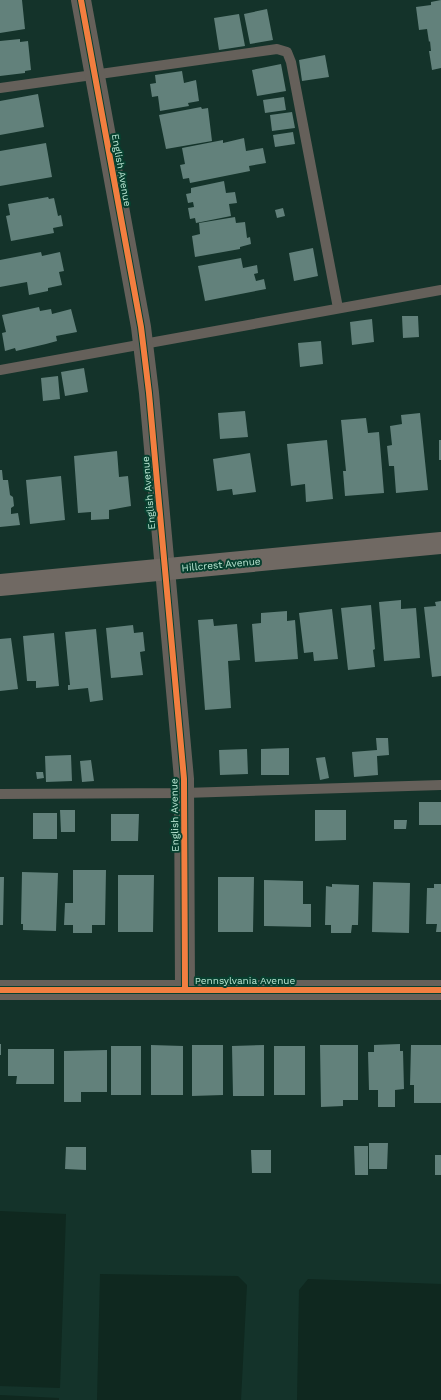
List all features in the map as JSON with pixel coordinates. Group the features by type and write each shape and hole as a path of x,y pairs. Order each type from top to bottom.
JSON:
{"main road":[{"name":"Hillcrest Avenue","path":"0,585 441,543"}],"street":[{"name":"English Avenue","path":"81,0 143,345 149,393 184,793 185,990"},
{"name":"Pennsylvania Avenue","path":"0,990 441,990"}],"lane":[{"path":"0,88 277,49 287,52 291,62 338,308"},
{"path":"0,370 441,290"},
{"path":"0,794 184,793 441,785"}],"shaded area":[{"path":"0,1211 66,1214 60,1388 0,1386"},
{"path":"100,1274 238,1276 247,1285 241,1400 97,1400"},
{"path":"308,1279 441,1284 441,1400 297,1400 299,1290"},
{"path":"0,1395 59,1398 59,1400 0,1400"}],"building":[{"path":"0,0 22,0 25,29 0,33"},
{"path":"441,0 441,68 432,70 429,51 431,51 430,41 429,42 427,29 419,30 416,7 431,5 431,2"},
{"path":"267,9 273,40 250,44 244,14"},
{"path":"239,14 245,46 219,50 214,18"},
{"path":"20,39 20,42 28,41 31,70 25,71 25,73 0,76 0,41"},
{"path":"325,55 329,77 302,81 299,60"},
{"path":"281,64 286,91 257,96 252,70"},
{"path":"182,71 184,83 196,80 199,101 188,103 189,106 160,111 158,96 152,97 150,84 156,83 155,75"},
{"path":"38,94 44,127 0,135 0,101"},
{"path":"284,97 286,110 265,113 263,100"},
{"path":"201,107 202,109 208,108 212,141 166,149 159,115"},
{"path":"292,112 295,128 272,131 270,115"},
{"path":"293,132 295,144 275,147 273,135"},
{"path":"244,138 246,151 263,148 266,163 249,166 250,171 190,183 189,178 183,179 180,165 185,164 182,148 223,140 223,143"},
{"path":"46,143 52,177 0,186 0,151"},
{"path":"224,181 226,193 235,192 237,203 229,204 231,216 196,223 195,218 190,219 188,208 194,207 193,202 188,203 186,194 191,193 191,188"},
{"path":"48,197 49,199 54,198 58,216 61,215 63,226 53,228 54,233 11,241 6,216 10,215 8,204"},
{"path":"283,208 285,216 277,218 275,210"},
{"path":"235,217 236,223 245,222 247,238 250,237 251,244 240,247 240,249 195,257 192,236 200,234 199,223"},
{"path":"313,248 318,276 294,281 289,253"},
{"path":"41,252 42,256 60,252 64,271 59,272 62,285 48,288 48,291 29,295 27,282 0,287 0,260"},
{"path":"241,258 243,268 257,265 258,273 254,274 256,281 264,279 266,289 205,301 198,266"},
{"path":"39,307 40,311 51,309 52,314 71,309 77,332 56,336 57,341 46,344 16,351 15,348 5,351 2,333 6,332 2,315"},
{"path":"402,316 418,316 419,337 403,338"},
{"path":"372,319 374,342 352,345 350,322"},
{"path":"321,341 323,364 300,367 298,343"},
{"path":"84,368 88,392 65,396 61,372"},
{"path":"58,376 60,399 43,401 41,378"},
{"path":"245,411 248,437 220,439 218,413"},
{"path":"420,413 428,490 396,493 394,466 389,466 387,446 392,445 390,426 402,424 401,415"},
{"path":"366,418 368,433 379,432 384,493 345,496 343,471 346,471 341,420"},
{"path":"327,440 333,499 306,502 305,484 291,486 287,444"},
{"path":"439,440 441,440 441,460 439,460"},
{"path":"117,451 119,477 128,476 131,506 109,510 109,519 91,520 91,512 78,513 74,456"},
{"path":"250,453 256,492 233,495 232,489 217,491 213,459"},
{"path":"0,470 2,470 3,480 8,480 10,495 13,497 14,506 11,508 11,514 18,513 20,525 0,527"},
{"path":"61,476 65,520 30,524 26,480"},
{"path":"401,600 401,609 416,608 420,658 384,661 379,602"},
{"path":"441,601 441,676 432,677 424,607 436,606 435,602"},
{"path":"371,605 375,667 348,670 341,608"},
{"path":"332,609 338,659 314,661 313,652 304,653 299,613"},
{"path":"287,611 287,621 295,620 298,659 255,662 252,624 261,623 261,613"},
{"path":"213,619 214,626 237,624 240,660 228,661 231,708 205,710 198,620"},
{"path":"133,625 134,633 143,632 145,651 140,652 143,675 111,678 106,628"},
{"path":"96,629 103,700 90,702 88,688 68,690 68,685 70,685 65,632"},
{"path":"54,633 59,686 36,688 36,681 27,681 23,636"},
{"path":"11,638 18,689 0,691 0,639"},
{"path":"376,738 388,738 389,755 377,756 378,775 354,777 352,752 377,750"},
{"path":"289,748 289,775 261,775 261,749"},
{"path":"247,749 248,774 220,775 219,750"},
{"path":"71,755 72,781 46,782 45,756"},
{"path":"325,757 329,778 320,780 316,758"},
{"path":"91,760 94,781 82,782 80,761"},
{"path":"36,772 43,772 44,778 37,779"},
{"path":"419,802 441,802 441,825 419,825"},
{"path":"60,810 75,810 75,832 61,832"},
{"path":"315,810 346,810 346,840 315,841"},
{"path":"33,813 57,813 57,839 33,839"},
{"path":"111,814 139,814 138,841 111,841"},
{"path":"394,820 407,820 406,829 394,829"},
{"path":"73,870 106,870 105,925 92,925 92,933 73,933 73,925 64,925 65,903 73,903"},
{"path":"22,872 58,873 56,931 23,930 23,924 21,924"},
{"path":"118,875 154,875 153,932 118,932"},
{"path":"0,877 4,877 3,925 0,925"},
{"path":"218,877 254,877 253,932 218,932"},
{"path":"264,880 303,881 303,904 311,904 311,927 264,926"},
{"path":"373,882 410,883 409,933 372,932"},
{"path":"332,884 359,885 358,925 352,925 351,933 331,933 331,925 325,925 326,886 332,887"},
{"path":"434,884 441,884 441,932 436,932 437,924 426,924 427,888 434,888"},
{"path":"1,1044 1,1055 0,1055"},
{"path":"400,1044 400,1051 403,1051 404,1089 395,1090 395,1107 378,1107 378,1090 369,1090 368,1052 374,1052 374,1045"},
{"path":"151,1045 183,1046 183,1095 151,1095"},
{"path":"192,1045 223,1045 223,1095 192,1096"},
{"path":"264,1045 264,1096 233,1096 232,1046"},
{"path":"320,1045 358,1045 358,1100 343,1100 343,1106 321,1107"},
{"path":"411,1045 441,1045 441,1103 414,1103 414,1085 410,1085"},
{"path":"111,1046 141,1046 141,1095 111,1095"},
{"path":"274,1046 305,1046 305,1095 274,1095"},
{"path":"8,1049 54,1049 54,1084 16,1084 17,1076 8,1076"},
{"path":"107,1050 107,1092 81,1092 81,1102 64,1102 64,1051"},
{"path":"369,1143 388,1143 387,1169 369,1169"},
{"path":"354,1146 368,1146 368,1175 355,1175"},
{"path":"66,1147 86,1147 86,1170 65,1169"},
{"path":"251,1150 271,1150 271,1173 252,1173"},
{"path":"435,1155 441,1155 441,1175 435,1175"}],"cycle path":[{"path":"81,0 141,327 149,393 184,779 185,990"},
{"path":"0,990 441,990"}]}
